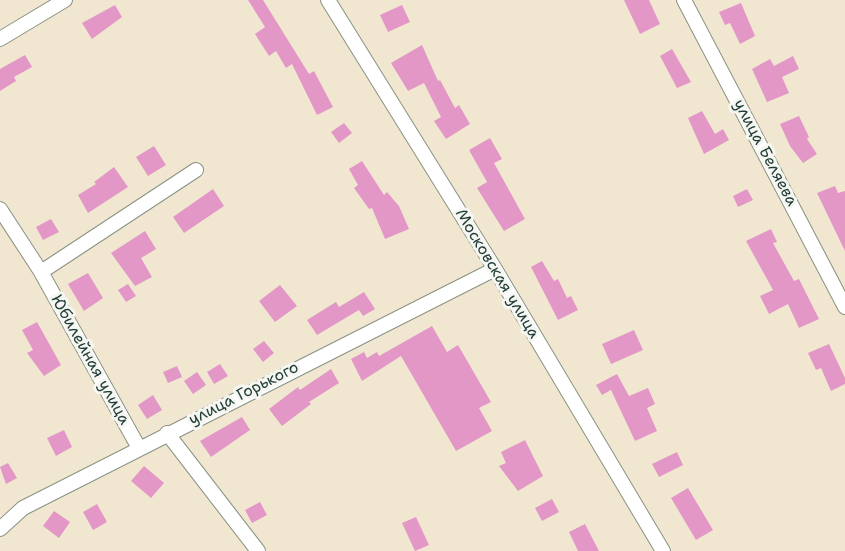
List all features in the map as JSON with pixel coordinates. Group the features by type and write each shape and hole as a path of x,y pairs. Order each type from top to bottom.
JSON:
{"street":[{"path":"0,39 65,0"},
{"name":"Московская улица","path":"328,0 495,269 663,551"},
{"name":"улица Беляева","path":"684,0 845,307"},
{"path":"41,272 196,170"},
{"name":"Юбилейная улица","path":"0,208 41,272 139,448"},
{"name":"улица Горького","path":"0,529 23,508 167,433 495,269"},
{"path":"167,433 258,551"}],"building":[{"path":"248,0 263,0 309,74 314,71 333,107 317,115 292,64 286,68 276,51 269,56 255,34 265,27"},
{"path":"624,0 649,0 660,24 640,34"},
{"path":"741,3 755,36 740,44 730,23 725,25 719,12"},
{"path":"115,5 122,17 92,39 82,23"},
{"path":"402,5 410,22 388,32 380,15"},
{"path":"422,45 438,81 440,80 455,108 459,105 470,124 446,139 434,121 441,117 424,83 408,91 391,63"},
{"path":"672,49 691,82 677,88 660,56"},
{"path":"25,55 32,67 14,77 16,81 0,91 0,69"},
{"path":"793,56 799,69 782,77 789,93 767,102 752,69 770,59 774,66"},
{"path":"702,111 715,134 723,129 729,140 704,154 688,118"},
{"path":"799,116 809,137 807,139 817,154 803,163 790,146 780,124"},
{"path":"344,123 352,133 339,143 331,132"},
{"path":"490,138 502,159 494,163 525,219 504,231 477,188 487,182 469,150"},
{"path":"154,146 166,165 148,176 136,157"},
{"path":"362,161 384,195 387,192 399,206 409,229 385,239 372,208 369,209 354,188 358,185 349,169"},
{"path":"114,167 128,187 88,213 78,195 96,184 94,182"},
{"path":"835,186 838,193 845,191 845,251 817,193"},
{"path":"213,189 224,206 184,233 173,217"},
{"path":"747,189 753,200 738,207 733,196"},
{"path":"51,219 59,232 43,240 36,227"},
{"path":"771,229 777,242 773,243 794,281 799,279 819,319 799,328 788,304 769,314 760,296 773,290 746,241"},
{"path":"145,231 156,249 141,258 152,277 135,286 111,253"},
{"path":"542,261 554,281 558,279 567,298 571,296 578,310 558,320 531,267"},
{"path":"88,273 103,298 84,311 68,284"},
{"path":"128,284 136,296 126,302 118,290"},
{"path":"280,285 297,306 275,322 259,301"},
{"path":"364,292 375,309 363,316 359,310 317,335 307,320 336,302 339,307"},
{"path":"37,322 61,365 44,376 27,353 33,350 22,330"},
{"path":"432,326 447,352 458,345 491,402 479,408 492,431 456,451 401,356 362,381 351,359 364,352 367,358 377,352 379,356"},
{"path":"634,330 643,350 611,364 602,344"},
{"path":"264,341 274,353 263,362 253,349"},
{"path":"829,344 845,378 845,384 831,391 821,368 816,370 808,353"},
{"path":"220,364 228,376 214,384 207,372"},
{"path":"177,366 182,377 168,383 163,372"},
{"path":"331,369 339,383 309,402 311,404 282,426 269,409 298,387 300,390"},
{"path":"197,372 206,385 193,394 184,381"},
{"path":"617,374 629,396 648,388 655,404 647,408 657,431 635,441 611,390 602,395 596,385"},
{"path":"153,395 162,410 147,419 138,405"},
{"path":"242,417 250,430 211,457 200,441"},
{"path":"64,430 72,447 56,456 47,438"},
{"path":"525,440 543,476 518,491 499,466 506,463 501,452"},
{"path":"677,452 683,465 659,477 652,464"},
{"path":"8,463 17,478 6,484 0,467"},
{"path":"144,466 164,483 151,498 131,481"},
{"path":"688,488 713,530 696,540 671,498"},
{"path":"552,499 559,512 542,521 535,508"},
{"path":"260,502 267,515 252,523 245,510"},
{"path":"97,504 107,522 93,530 83,512"},
{"path":"54,511 70,522 59,538 43,526"},
{"path":"416,517 429,545 415,551 402,523"},
{"path":"585,524 599,551 578,551 569,532"}]}
